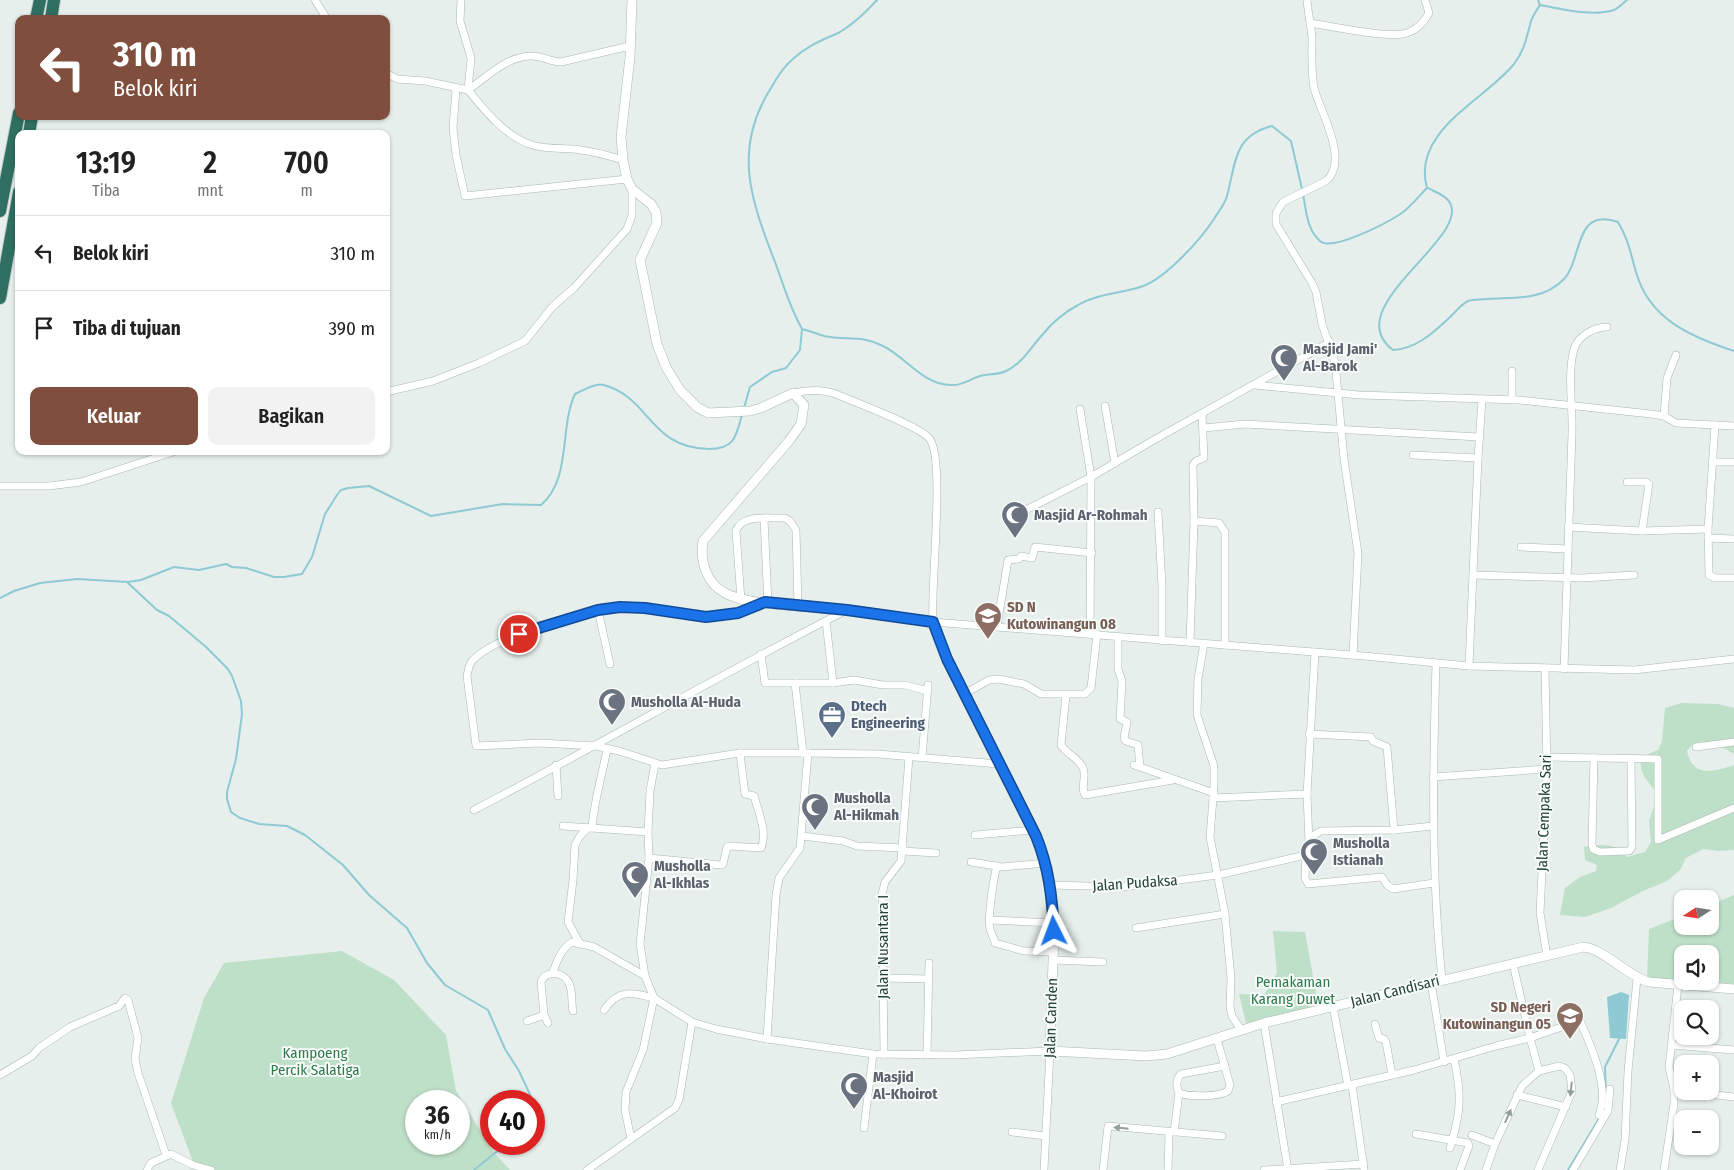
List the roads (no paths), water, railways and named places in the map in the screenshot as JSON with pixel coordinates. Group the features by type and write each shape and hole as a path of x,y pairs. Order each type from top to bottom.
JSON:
{"highway":[{"path":"37,15 40,0"},
{"path":"51,15 54,0"},
{"path":"0,210 15,133"},
{"path":"0,298 15,214"}],"street":[{"path":"315,0 324,15"},
{"path":"461,0 460,21 471,58 468,90 488,113 516,138 546,148 594,152 623,160"},
{"path":"632,0 630,46 621,137 623,160 627,179 632,189 650,204 656,212 656,223 640,260 657,344 666,367 680,390 697,407 708,413 722,414 760,408 793,393 823,390 917,429 932,441 935,451 937,495 933,622"},
{"path":"1307,0 1314,87 1330,132 1335,159 1332,176 1283,202 1276,213 1276,224 1316,292 1322,324 1330,342 1335,362 1358,552 1353,655"},
{"path":"1310,23 1378,33 1405,34 1424,21 1429,12 1425,0"},
{"path":"390,75 397,79 425,81 468,90 505,64 524,56 561,62 630,46"},
{"path":"456,89 453,128 456,155 465,196 627,179"},
{"path":"390,391 433,381 479,364 525,341 552,306 574,288 628,229 632,215 632,189"},
{"path":"1564,669 1573,406 1571,374 1574,347 1590,331 1599,327 1607,327"},
{"path":"1012,517 1091,477 1330,342"},
{"path":"1664,416 1667,378 1676,355"},
{"path":"1512,371 1512,400"},
{"path":"1255,385 1338,393 1512,400 1664,416 1676,423 1734,426"},
{"path":"793,393 804,404 801,424 780,453 702,541 701,554 704,567 711,581 724,593 741,600 847,610 933,622 1469,666 1634,670 1734,659"},
{"path":"1469,666 1482,400"},
{"path":"1105,406 1115,463"},
{"path":"964,694 989,680 998,679 1020,683 1042,694 1083,695 1090,689 1093,634 1091,477 1080,409"},
{"path":"1190,642 1194,521 1193,465 1196,461 1204,458 1202,414"},
{"path":"1204,428 1245,424 1479,437"},
{"path":"1715,425 1708,529 1709,574 1715,578 1734,578"},
{"path":"0,486 49,486 81,482 164,455"},
{"path":"1413,455 1478,458"},
{"path":"1712,462 1734,462"},
{"path":"1627,482 1645,482 1649,484 1642,531"},
{"path":"1158,512 1162,586 1162,641"},
{"path":"741,600 736,530 740,522 785,518 790,521 796,530 798,606"},
{"path":"764,519 766,602"},
{"path":"1194,521 1219,523 1223,526 1225,532 1225,645"},
{"path":"1568,527 1642,531 1708,529"},
{"path":"1708,538 1734,539"},
{"path":"997,626 1008,560 1019,559 1021,556 1032,558 1035,547 1092,553"},
{"path":"1521,547 1568,549"},
{"path":"1473,575 1568,578 1634,575"},
{"path":"766,602 738,613 706,617 645,608 620,607 598,610 519,634 482,653 472,661 467,676 476,746 539,743 596,746 655,764 674,764 740,753 805,753 908,757 999,764"},
{"path":"598,610 610,664"},
{"path":"474,810 556,765 596,746 632,724 761,654 847,610"},
{"path":"826,621 833,683"},
{"name":"Jalan Canden","path":"933,622 947,659 1032,830 1046,863 1051,885 1054,923 1044,1170"},
{"path":"1118,637 1118,669 1122,681 1120,719 1127,722 1124,738 1126,741 1138,745 1137,766 1213,796 1307,794"},
{"path":"1204,643 1198,679 1197,715 1214,766 1210,837 1225,914 1231,978 1230,1006 1232,1016 1241,1030"},
{"path":"1309,844 1307,794 1315,652"},
{"path":"761,654 765,683 833,683 854,680 883,685 928,688 922,758"},
{"path":"1436,664 1433,777 1434,883 1442,978"},
{"name":"Jalan Cempaka Sari","path":"1545,669 1547,770 1540,913 1546,956"},
{"path":"767,1039 778,883 783,872 798,853 802,836 805,753 795,683"},
{"path":"1066,695 1061,745 1079,761 1084,770 1082,790 1085,795 1173,780"},
{"path":"1309,734 1371,737 1373,741 1387,747 1394,830"},
{"path":"1696,747 1734,742"},
{"path":"579,942 568,922 575,845 580,836 590,828 607,749"},
{"path":"649,858 720,865 723,864 727,847 729,846 761,848 764,842 760,818 754,796 745,794 740,753"},
{"name":"Jalan Nusantara I","path":"884,1054 882,887 901,861 908,757"},
{"path":"1546,757 1658,759 1658,840 1734,808"},
{"path":"1594,758 1592,844 1593,849 1600,852 1629,851 1632,847 1631,759"},
{"path":"631,1139 625,1110 626,1092 629,1081 644,1050 654,998 645,976 640,944 649,858 650,791 655,764"},
{"path":"556,765 558,796"},
{"path":"1433,777 1547,770"},
{"path":"563,826 648,832"},
{"path":"1433,826 1394,830 1321,830 1314,835 1309,844 1306,854 1305,878 1308,884 1382,877 1387,885 1393,888 1434,883"},
{"path":"975,835 1032,830"},
{"path":"802,836 857,846 936,853"},
{"name":"Jalan Pudaksa","path":"1051,885 1122,887 1218,875 1306,854"},
{"path":"971,862 997,866 1046,863"},
{"path":"997,866 992,882 990,930 994,935 995,943 1024,951 1103,962"},
{"path":"1136,928 1225,914"},
{"path":"991,920 1054,923"},
{"path":"553,972 557,959 567,945 572,942 579,942 594,947 645,976"},
{"name":"Jalan Candisari","path":"1050,1051 1146,1056 1167,1054 1264,1022 1385,995 1442,978 1513,964 1583,946 1589,947 1637,979 1674,985"},
{"path":"927,1055 929,963"},
{"path":"1513,964 1539,1071"},
{"path":"548,1023 544,1015 541,982 546,974 553,972 570,984 573,1011"},
{"path":"883,978 929,979"},
{"path":"1620,1170 1625,1140 1628,1071 1637,979"},
{"path":"1431,982 1444,1062"},
{"name":"Jalan Candisari","path":"1719,988 1734,989"},
{"path":"1664,1170 1674,1090 1670,1067 1677,990"},
{"path":"604,1010 611,1000 621,994 635,993 654,998 692,1022 767,1039 872,1054 927,1055 1050,1051"},
{"path":"0,1075 32,1056 39,1048 70,1027 120,1006 125,998 129,1002 131,1019 138,1038 136,1059 138,1073 166,1155"},
{"path":"1264,1170 1364,1167 1350,1086 1333,1006"},
{"path":"526,1021 544,1015"},
{"path":"587,1170 675,1108 679,1100 692,1022"},
{"path":"1264,1022 1288,1170"},
{"path":"1276,1102 1350,1086 1444,1062 1580,1022 1597,1063 1608,1111 1573,1170"},
{"path":"1375,1024 1378,1038 1386,1041 1392,1075"},
{"path":"1179,1093 1188,1095 1225,1093 1230,1085 1217,1039"},
{"path":"1671,1046 1734,1050"},
{"path":"864,1128 872,1054"},
{"path":"1450,1148 1461,1099 1454,1059"},
{"path":"1168,1170 1179,1093 1178,1077 1182,1074 1225,1066"},
{"path":"1486,1170 1495,1144 1517,1095 1531,1076 1539,1071 1558,1066 1565,1068 1570,1075 1572,1091 1538,1170"},
{"path":"1599,1116 1610,1089"},
{"path":"1517,1095 1566,1107"},
{"path":"1719,1095 1734,1097"},
{"path":"1103,1170 1108,1126 1222,1136"},
{"path":"1012,1132 1046,1136"},
{"path":"1416,1134 1468,1143 1469,1146 1460,1170"},
{"path":"1472,1135 1495,1144"},
{"path":"147,1170 151,1163 166,1155 175,1154 193,1165 211,1170"}],"water":[{"path":"1621,992 1629,995 1626,1039 1610,1038 1607,997"}],"waterway":[{"path":"877,0 851,25 799,53 787,65 759,110 752,132 749,175 753,196 787,296 802,329 824,336 875,342 891,351 923,376 941,384 959,384 980,376 1000,373 1017,364 1050,326 1073,308 1094,298 1143,286 1152,282 1172,267 1201,237 1225,202 1238,152 1243,144 1259,131 1272,126 1291,141 1302,189"},
{"path":"1303,194 1312,231 1320,241 1326,243 1347,240 1383,224 1403,212 1427,188 1425,168 1430,150 1440,133 1454,118 1501,77 1520,55 1531,20 1540,5 1538,0"},
{"path":"1540,5 1577,12 1596,13 1614,10 1627,0"},
{"path":"1428,188 1448,200 1451,218 1442,235 1408,274 1392,295 1381,314 1380,333 1393,350 1409,347 1423,340 1468,301 1527,297 1546,292 1555,287 1569,271 1586,228 1593,222 1604,219 1618,222 1627,241 1642,288 1661,314 1688,332 1734,351"},
{"path":"744,408 750,387 772,372 786,368 800,350 802,329"},
{"path":"0,598 14,591 40,583 77,579 128,582 141,580 174,567 199,570 226,564 274,577 302,574 312,557 325,514 341,490 348,488 369,486 431,516 503,504 541,505 551,494 557,481 564,452 570,407 575,394 589,387 601,384 620,391 632,400 662,432 674,440 689,446 709,449 724,447 736,435 742,415"},
{"path":"128,583 157,610 169,616 205,646 228,669 232,676 241,701 242,714 236,759 227,792 231,812 240,818 259,824 287,826 305,835 343,865 369,895 407,928 427,963 445,985 488,1010 505,1049 519,1071 528,1090"},
{"path":"1606,1096 1605,1067 1619,1039"},
{"path":"1568,1170 1600,1117"},
{"path":"474,1170 492,1155"}],"place":[{"name":"Masjid Jami' Al-Barok","path":"1284,382"},
{"name":"Masjid Ar-Rohmah","path":"1015,539"},
{"name":"SD N Kutowinangun 08","path":"988,640"},
{"name":"Musholla Al-Huda","path":"612,726"},
{"name":"Dtech Engineering","path":"832,739"},
{"name":"Musholla Al-Hikmah","path":"815,831"},
{"name":"Musholla Istianah","path":"1314,876"},
{"name":"Musholla Al-Ikhlas","path":"635,899"},
{"name":"SD Negeri Kutowinangun 05","path":"1570,1040"},
{"name":"Masjid Al-Khoirot","path":"854,1110"}],"park label":[{"name":"Pemakaman Karang Duwet","path":"1293,990"},
{"name":"Kampoeng Percik Salatiga","path":"315,1062"}]}
